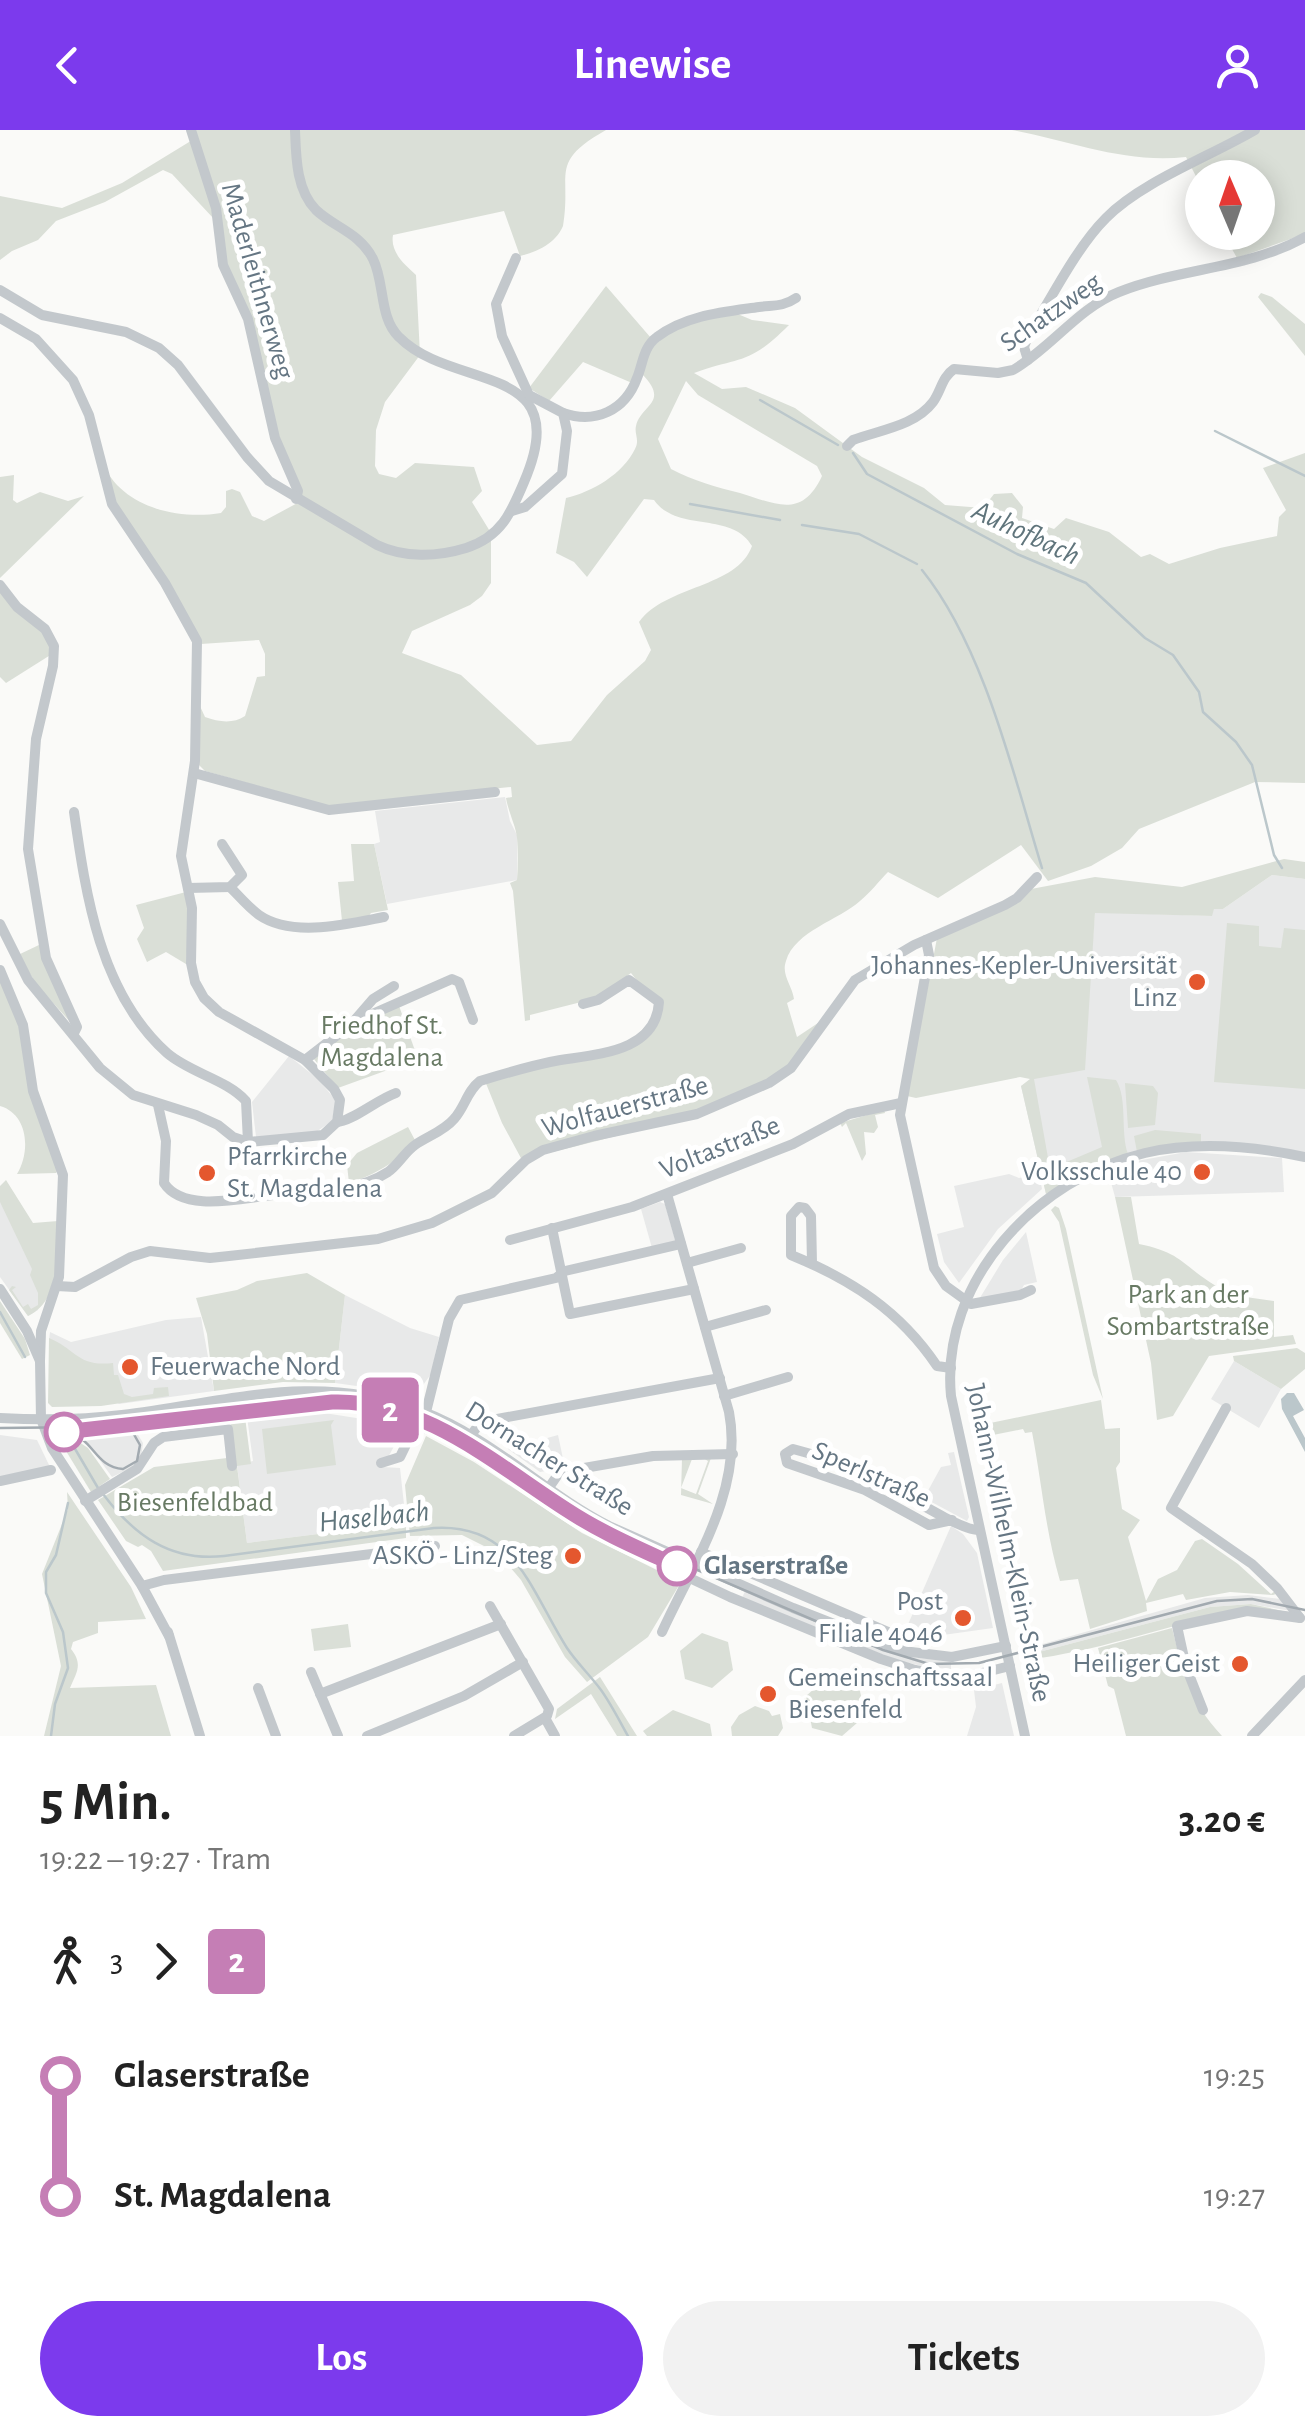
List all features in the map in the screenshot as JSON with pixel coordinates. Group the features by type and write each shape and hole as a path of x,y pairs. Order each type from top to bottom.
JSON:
{"street":[{"name":"Maderleithnerweg","path":"191,130 216,208 223,265 248,320 276,438 298,491 296,499"},
{"path":"295,130 298,167 306,194 313,207 351,232 370,254 382,284 386,316 398,336 420,353 563,414 588,418 606,415 614,409 634,384 651,342 675,326 709,314 782,306 796,298"},
{"path":"1028,360 1024,347 1028,336 1090,237 1108,216 1140,192 1255,130"},
{"name":"Schatzweg","path":"847,446 853,440 924,412 949,371 960,368 1006,372 1028,360 1108,297 1277,250 1305,237"},
{"path":"0,290 42,315 126,332 159,348 178,365 257,469 296,499 389,551 436,554 476,544 500,529 512,511 538,446 536,422 502,336 496,310 497,298 516,258"},
{"path":"0,318 46,348 73,380 89,416 112,504 194,632 198,652 194,773 181,848 193,915 192,972 204,998 219,1012 305,1060 338,1095 337,1122 329,1132 316,1137 248,1142 233,1138 196,1114 133,1095 111,1079 28,980 0,924"},
{"path":"512,511 524,507 562,474 568,431 563,414"},
{"path":"0,586 19,608 46,629 54,646 36,740 28,850 46,958 78,1027 74,1033"},
{"path":"194,773 329,810 495,792"},
{"path":"74,812 89,899 119,991 165,1051 246,1100 248,1142"},
{"path":"222,844 242,874 230,887"},
{"name":"Wolfauerstraße","path":"57,1286 75,1286 131,1256 150,1251 210,1258 378,1239 432,1223 492,1193 526,1160 543,1150 697,1114 769,1083 791,1068 856,980 926,940 1015,899 1037,877"},
{"path":"188,888 230,887 258,914 285,925 334,925 384,918"},
{"path":"926,940 929,955 900,1115 931,1258 946,1286 966,1302 976,1305 1031,1290"},
{"path":"0,970 23,1026 34,1091 62,1165 57,1286 42,1331 41,1419 56,1456 95,1495 169,1636 200,1736"},
{"path":"305,1060 354,1022 452,979 458,982 474,1020"},
{"path":"158,1105 166,1138 164,1183 169,1190 200,1200 236,1201 356,1184 389,1171 413,1146 452,1122 480,1081 621,1048 648,1032 656,1020 659,1002 629,980 598,1000 583,1004"},
{"path":"354,1022 370,1002 394,986"},
{"path":"337,1122 342,1124 373,1102 396,1093"},
{"name":"Voltastraße","path":"510,1240 666,1194 793,1144 848,1114 901,1102"},
{"name":"Johann-Wilhelm-Klein-Straße","path":"1025,1736 954,1415 954,1339 966,1302 997,1249 1045,1200 1106,1164 1158,1150 1222,1146 1305,1157"},
{"path":"662,1632 701,1552 733,1454 720,1378 666,1194"},
{"path":"812,1263 811,1216 805,1208 799,1208 791,1216 792,1255 847,1280 880,1302 916,1337 937,1366 951,1368"},
{"path":"552,1228 570,1314 694,1289"},
{"path":"426,1412 456,1303 681,1244"},
{"path":"686,1264 740,1248"},
{"path":"0,1289 40,1361"},
{"path":"20,1321 32,1319 50,1306"},
{"path":"705,1327 766,1310"},
{"path":"724,1396 788,1377"},
{"path":"471,1435 481,1422 720,1378"},
{"name":"Dornacher Straße","path":"0,1418 123,1415 269,1393 388,1400 426,1412 471,1435 609,1526 696,1564 904,1645 952,1658 1006,1646"},
{"name":"Dornacher Straße","path":"332,1395 416,1424 476,1454 583,1525 786,1620 915,1670 956,1676 1010,1666"},
{"path":"1226,1408 1171,1508 1252,1564 1302,1619"},
{"path":"381,1463 400,1457 416,1424"},
{"path":"95,1495 137,1469 154,1443 163,1437 228,1429 232,1466"},
{"name":"Sperlstraße","path":"952,1520 929,1525 850,1483 787,1463 785,1454 793,1449 854,1468 952,1520 970,1530 979,1530"},
{"path":"548,1489 559,1473 589,1466 653,1456 733,1454"},
{"path":"0,1480 51,1470"},
{"path":"142,1586 435,1546"},
{"name":"Dornacher Straße","path":"701,1552 904,1645"},
{"path":"490,1606 523,1662 555,1736"},
{"path":"1204,1710 1186,1667 1177,1626 1248,1611 1302,1619"},
{"path":"320,1694 501,1624"},
{"path":"368,1736 464,1696 523,1662"},
{"path":"311,1672 338,1736"},
{"path":"1252,1736 1305,1680"},
{"path":"258,1688 276,1736"},
{"path":"514,1736 547,1714"}],"shaded area":[{"path":"505,797 517,835 517,880 387,904 374,844 380,842 375,811"},
{"name":"Johannes-Kepler-Universität Linz","path":"1272,875 1305,879 1305,1153 1171,1145 1046,1194 1021,1086 1084,1048 1095,912 1211,916 1214,908 1223,909"},
{"path":"289,1056 333,1097 336,1102 332,1121 316,1132 256,1137 252,1102"},
{"name":"Volksschule 40","path":"1186,1152 1282,1158 1284,1192 1115,1197 1109,1175 1132,1168 1131,1162"},
{"path":"1009,1174 1019,1178 1039,1174 1042,1189 998,1229 959,1283 944,1262 937,1234 964,1227 954,1186"},
{"path":"0,1195 45,1284 38,1310 28,1316 0,1277"},
{"path":"665,1204 676,1243 652,1248 641,1209"},
{"path":"1026,1232 1037,1282 1024,1285 1020,1292 978,1301 1003,1260"},
{"path":"345,1295 410,1328 439,1337 431,1374 413,1399 335,1383"},
{"name":"Feuerwache Nord","path":"201,1317 214,1391 119,1404 49,1340 50,1332 71,1342 166,1320"},
{"path":"1234,1361 1281,1389 1259,1428 1211,1399"},
{"path":"1294,1393 1304,1410 1293,1416 1305,1438 1305,1452 1282,1409 1281,1399"},
{"path":"336,1395 358,1396 445,1424 642,1543 638,1551 599,1531 485,1456"},
{"path":"288,1397 350,1412 284,1410 230,1416 231,1405"},
{"path":"218,1406 224,1409 225,1417 102,1431 101,1423"},
{"path":"318,1412 388,1423 402,1431 383,1467 400,1468 406,1523 247,1543 237,1465 253,1461 247,1417"},
{"path":"135,1430 143,1443 139,1464 112,1477 89,1445 78,1437"},
{"path":"0,1435 37,1440 50,1467 0,1477"},
{"path":"558,1435 565,1468 540,1472 508,1449"},
{"path":"954,1452 967,1521 924,1498 941,1467 951,1465 948,1453"},
{"path":"951,1526 963,1534 977,1553 993,1628 943,1635 906,1629"},
{"path":"746,1589 917,1658 951,1660 951,1672 899,1661 742,1598"},
{"path":"1248,1595 1281,1599 1291,1611 1251,1604 1210,1607 1020,1657 1018,1651 1205,1598"},
{"path":"1002,1683 1014,1736 967,1736 976,1707 974,1690"}],"green space":[{"path":"193,130 606,130 576,151 569,161 563,226 551,242 539,249 520,256 504,211 393,235 396,252 416,275 420,355 385,402 376,430 375,466 379,474 396,478 415,463 474,467 482,491 472,502 491,533 491,583 482,596 412,631 402,653 461,675 537,745 571,741 607,695 645,661 651,650 639,622 651,610 732,570 752,546 731,529 676,516 654,500 644,499 587,577 574,562 556,553 566,498 606,481 635,449 636,426 654,397 650,383 641,373 647,351 678,326 733,312 752,320 789,325 754,354 694,373 722,389 746,387 795,408 862,457 924,488 945,505 983,508 994,494 1012,493 1023,507 1022,518 1054,529 1066,518 1109,532 1141,557 1150,554 1169,564 1277,536 1279,517 1286,510 1263,468 1305,453 1305,783 1255,782 1139,829 1122,848 1091,866 1048,881 1021,845 938,898 888,872 860,901 808,934 791,951 785,971 794,999 787,1003 797,1037 821,1021 799,1055 772,1077 742,1094 667,1122 522,1160 485,1081 626,1048 660,1010 631,973 597,998 530,1015 530,1020 525,1021 510,883 517,880 518,864 516,833 506,798 512,797 511,787 329,806 205,771 198,764 199,704 210,719 231,721 245,716 257,677 265,676 265,654 259,640 201,644 118,511 104,466 125,492 139,501 188,515 221,513 226,507 226,491 232,489 240,492 252,516 264,521 303,500 283,452 257,348 227,270 214,219 172,174 163,170 105,202 56,221 38,240 0,260 0,196 62,208 122,183 194,139","holes":["686,381 698,395 817,466 822,476 814,490 797,503 776,504 671,469 658,439"]},
{"path":"1012,130 1305,130 1305,234 1275,245 1275,160 1188,160 1120,154"},
{"path":"1233,250 1260,250 1237,258"},
{"path":"606,286 651,338 632,383 583,362 549,401 529,388"},
{"path":"1261,293 1272,297 1305,324 1305,356 1258,297"},
{"path":"14,475 13,500 17,503 40,492 68,501 84,496 0,578 0,477"},
{"path":"0,589 45,631 52,654 6,683 0,677"},
{"path":"351,844 374,844 388,910 342,921 338,882 354,881"},
{"path":"1284,859 1305,862 1305,879 1272,875 1223,909 1214,909 1212,916 1095,913 1085,1070 1034,1079 1050,1169 1102,1147 1087,1077 1116,1080 1122,1096 1128,1154 1046,1194 1021,1086 1030,1079 1020,1077 916,1098 907,1096 937,938 1031,889 1095,877 1182,887"},
{"path":"186,892 190,912 186,964 166,952 147,962 137,939 144,928 136,905"},
{"path":"1227,923 1259,926 1259,946 1281,948 1284,928 1305,930 1305,1089 1214,1082"},
{"path":"41,944 73,1025 37,985 18,955"},
{"path":"0,978 14,1009 56,1173 17,1174 24,1155 24,1134 16,1117 0,1106"},
{"name":"Friedhof St. Magdalena","path":"398,1003 418,1059 338,1088 313,1058 351,1027"},
{"path":"1125,1083 1153,1086 1158,1093 1155,1125 1128,1128"},
{"path":"884,1110 885,1113 875,1115 878,1127 874,1133 864,1132 866,1154 862,1161 846,1123 842,1127 840,1123"},
{"path":"408,1127 416,1142 385,1167 349,1183 347,1165 357,1153"},
{"path":"1155,1130 1201,1134 1201,1143 1137,1152 1134,1136"},
{"path":"6,1180 33,1223 58,1221 52,1287 47,1299 28,1316 9,1290 16,1287 12,1290 23,1307 28,1304 31,1309 38,1305 32,1269 0,1202 0,1186"},
{"name":"Park an der Sombartstraße","path":"1115,1197 1131,1197 1139,1244 1175,1256 1224,1290 1274,1301 1274,1337 1293,1335 1296,1344 1209,1356 1173,1416 1157,1420 1151,1363"},
{"path":"1055,1206 1066,1229 1103,1399 1093,1375 1059,1222 1051,1210"},
{"path":"307,1273 345,1295 335,1383 283,1382 214,1391 207,1334 196,1298 237,1290 257,1281"},
{"path":"0,1301 25,1339 30,1355 22,1359 0,1323"},
{"path":"49,1338 84,1360 113,1363 114,1375 118,1375 124,1394 153,1394 154,1388 168,1387 169,1396 101,1406 52,1407 48,1403"},
{"path":"1297,1348 1305,1353 1305,1369 1281,1389 1234,1361 1233,1356"},
{"path":"1101,1400 1105,1429 1120,1428 1120,1462 1116,1468 1122,1509 1140,1520 1128,1537 1146,1601 1158,1579 1177,1570 1195,1541 1202,1539 1276,1594 1273,1595 1230,1592 1186,1600 1183,1594 1146,1603 1147,1611 1090,1629 1078,1579 1060,1581 1032,1432 1025,1433 1023,1429 973,1439 971,1427"},
{"name":"Biesenfeldbad","path":"245,1417 251,1464 237,1466 247,1543 406,1523 406,1538 163,1571 151,1551 126,1541 98,1500 154,1467 235,1457 230,1419"},
{"path":"334,1420 331,1425 336,1465 267,1474 262,1429"},
{"name":"ASKÖ - Linz/Steg","path":"426,1436 474,1462 582,1533 681,1582 648,1637 587,1682 565,1657 521,1580 498,1553 462,1535 410,1536 405,1485"},
{"path":"76,1440 88,1448 110,1479 91,1492 63,1446"},
{"path":"716,1457 711,1458 698,1494 713,1504 681,1495 681,1488 696,1494 708,1461 703,1458"},
{"path":"682,1458 697,1458 692,1459 681,1487"},
{"path":"67,1492 131,1587 146,1619 98,1622 98,1633 73,1642 71,1649 78,1668 70,1688 156,1685 171,1736 44,1736 61,1666 42,1574 68,1509"},
{"path":"1251,1604 1292,1613 1234,1614 1058,1655 1024,1660 1020,1657 1210,1607"},
{"path":"348,1624 351,1647 314,1651 311,1629"},
{"path":"1172,1628 1189,1686 1222,1736 1126,1736 1098,1648"},
{"path":"702,1633 728,1642 733,1670 712,1688 685,1679 680,1651"},
{"path":"830,1675 859,1686 865,1716 842,1736 812,1728 806,1696"},
{"path":"600,1677 637,1736 617,1736 591,1694 555,1719 557,1709"},
{"path":"755,1706 772,1716 780,1714 783,1728 778,1736 732,1736 731,1727 739,1715"},
{"path":"673,1710 710,1724 712,1736 647,1736 643,1731"}],"waterway":[{"name":"Auhofbach","path":"760,400 838,445"},
{"path":"1215,431 1305,476"},
{"name":"Auhofbach","path":"853,453 867,474 1017,554 1086,583 1145,638 1173,655 1199,692 1203,712 1236,742 1252,765 1274,855 1282,868"},
{"path":"690,504 780,520"},
{"path":"802,525 859,534 917,564"},
{"path":"922,570 944,601 980,673 1042,868"},
{"name":"Haselbach","path":"0,1312 25,1357"},
{"name":"Haselbach","path":"71,1442 98,1488"},
{"name":"Haselbach","path":"103,1494 141,1533 187,1555 224,1556 434,1528 462,1529 484,1537 518,1565 567,1648 601,1690 628,1736"},
{"path":"51,1736 55,1704 68,1668 63,1632 46,1593 46,1572 56,1555 68,1503"}],"tram line":[{"path":"0,1428 91,1427 327,1399 387,1405 428,1419 469,1440 569,1508 637,1544 883,1650 929,1664 979,1663 1217,1601 1252,1599 1305,1610"},
{"name":"2","path":"64,1432 332,1402 368,1405 412,1417 454,1436 589,1524 677,1566"},
{"path":"66,1432 83,1440 106,1463 123,1469 137,1461 140,1445 132,1431 115,1426"}],"place":[{"name":"Johannes-Kepler-Universität Linz","path":"1197,982"},
{"name":"Volksschule 40","path":"1202,1172"},
{"name":"Pfarrkirche St. Magdalena","path":"207,1173"},
{"name":"Feuerwache Nord","path":"130,1367"},
{"name":"ASKÖ - Linz/Steg","path":"573,1556"},
{"name":"Glaserstraße","path":"677,1566"},
{"name":"Post Filiale 4046","path":"963,1618"},
{"name":"Heiliger Geist","path":"1240,1664"},
{"name":"Gemeinschaftssaal Biesenfeld","path":"768,1694"}]}
